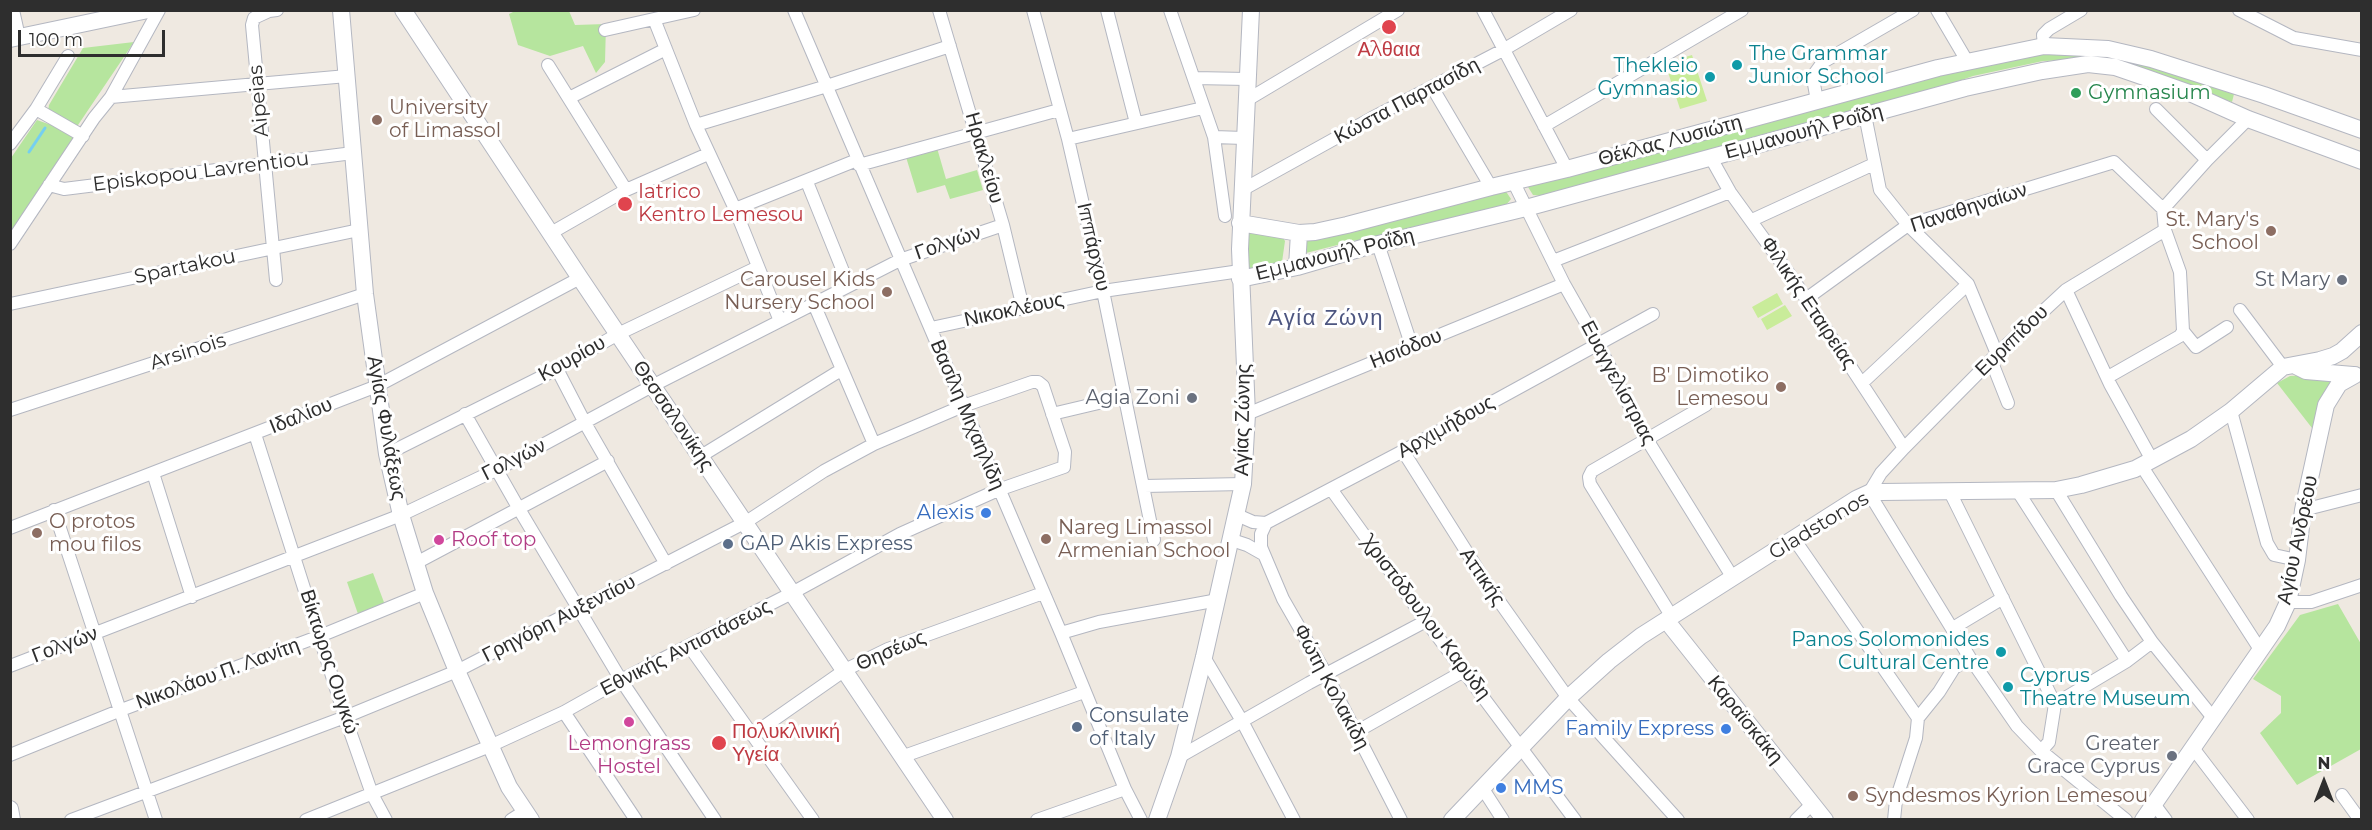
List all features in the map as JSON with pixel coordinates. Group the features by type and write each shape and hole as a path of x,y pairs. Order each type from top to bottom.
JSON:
{"street":[{"path":"13,10 15,38 148,10"},
{"path":"10,244 111,97 159,10"},
{"name":"Aipeias","path":"276,280 252,26 254,18 277,10"},
{"name":"Αγίας Φυλάξεως","path":"341,10 364,294 387,454 401,515 425,593 522,816"},
{"name":"Θεσσαλονίκης","path":"403,10 579,278 945,819"},
{"path":"605,30 694,10"},
{"name":"Βασίλη Μιχαηλίδη","path":"794,10 1061,633 1125,789 1141,819"},
{"name":"Ηρακλείου","path":"939,10 977,131 1023,308"},
{"name":"Ιππάρχου","path":"1033,10 1068,139 1103,291 1154,540"},
{"path":"1107,10 1136,123"},
{"path":"1170,10 1214,137 1224,216"},
{"name":"Αγίας Ζώνης","path":"1157,819 1179,757 1218,600 1243,484 1247,414 1240,275 1240,223 1251,10"},
{"path":"1246,100 1398,10"},
{"path":"1483,10 1567,169"},
{"name":"Κώστα Παρτασίδη","path":"1242,190 1503,50 1571,10"},
{"path":"1544,126 1742,10"},
{"path":"1817,101 1815,74 1823,62 1912,10"},
{"path":"1938,10 1967,61"},
{"path":"2043,46 2043,35 2049,28 2081,10"},
{"path":"2239,10 2294,38 2361,50"},
{"path":"654,19 708,154 735,209 780,321"},
{"path":"696,125 950,46"},
{"name":"Θέκλας Λυσιώτη","path":"1240,223 1299,233 1315,232 1567,169 1967,61 2043,46 2106,57"},
{"path":"569,98 666,49"},
{"path":"10,144 36,109 68,56"},
{"path":"2106,57 2151,59 2264,95 2361,130"},
{"name":"Εμμανουήλ Ροΐδη","path":"1240,275 1297,267 1378,244 1526,208 1965,88 2042,71 2088,64 2106,57 2248,119 2361,161"},
{"path":"548,66 626,190"},
{"path":"111,97 347,76"},
{"path":"1194,78 1247,79"},
{"path":"1432,87 1491,187"},
{"path":"1068,139 1203,108"},
{"path":"36,109 83,136"},
{"path":"2156,109 2206,160"},
{"path":"735,209 858,163 1059,110"},
{"path":"1865,115 1880,190 1908,225 1968,284 2008,403"},
{"path":"2108,377 2181,336 2183,331 2180,272 2164,230 2163,209 2206,160 2248,119"},
{"path":"1214,137 1244,138"},
{"name":"Episkopou Lavrentiou","path":"49,185 64,189 353,153"},
{"path":"551,233 626,190 708,154"},
{"name":"Φιλικής Εταιρείας","path":"1711,158 1730,192 1806,299 1904,448"},
{"name":"Παναθηναίων","path":"1806,299 1908,225 2114,162 2163,209"},
{"path":"1752,220 1874,164"},
{"name":"Ευαγγελίστριας","path":"1514,181 1564,284 1598,344 1646,438 1733,578"},
{"path":"807,182 849,286"},
{"path":"1553,261 1730,192"},
{"name":"Γολγών","path":"10,666 401,515 498,469 652,386 900,260 1003,225"},
{"name":"Spartakou","path":"10,304 359,230"},
{"name":"Ευριπίδου","path":"1869,493 1881,473 1904,448 1994,357 2066,290 2164,230"},
{"path":"1297,267 1299,233"},
{"path":"1378,244 1412,347"},
{"name":"Κουρίου","path":"387,454 557,369 618,334 759,267"},
{"name":"Νικοκλέους","path":"931,328 1103,291 1240,275"},
{"name":"Ιδαλίου","path":"10,528 377,386 579,278"},
{"name":"Ησιόδου","path":"1247,414 1564,284"},
{"path":"1862,383 1968,284"},
{"path":"2066,290 2146,463 2261,651"},
{"name":"Arsinois","path":"10,410 364,294"},
{"path":"814,304 874,444"},
{"path":"2240,310 2288,366 2306,371 2358,374"},
{"name":"Αρχιμήδους","path":"1266,523 1653,315"},
{"path":"2183,331 2196,347 2228,327"},
{"path":"2288,366 2333,356 2361,334"},
{"path":"2361,334 2361,356"},
{"name":"Gladstonos","path":"1452,819 1568,698 1610,661 1669,619 1856,499 1869,493 2056,490 2081,485 2146,463 2192,440 2288,366"},
{"path":"557,369 585,423 666,564"},
{"path":"701,456 841,370"},
{"name":"Αγίου Ανδρέου","path":"2142,819 2277,626 2288,602 2297,560 2303,510 2326,405 2338,384 2358,374"},
{"name":"Γρηγόρη Αυξεντίου","path":"71,819 345,717 457,670 746,522 824,471 874,444 963,406 1029,383 1041,383 1052,414"},
{"path":"1052,414 1124,397"},
{"path":"1669,619 1590,484 1589,477 1592,471 1706,405"},
{"path":"2231,411 2267,543 2274,555 2297,560"},
{"path":"465,414 621,680 716,819"},
{"name":"Εθνικής Αντιστάσεως","path":"306,819 490,746 564,712 900,534 998,490 1062,468 1066,464 1065,452 1052,414"},
{"name":"Βίκτωρος Ουγκώ","path":"255,434 345,717 372,794 386,819"},
{"name":"Αττικής","path":"1402,451 1481,576 1568,698 1678,819"},
{"path":"416,562 608,461"},
{"path":"153,473 192,597"},
{"path":"1144,486 1243,484"},
{"name":"Χριστόδουλου Καρύδη","path":"1331,489 1426,621 1575,819"},
{"path":"1949,490 2055,705 2049,742 2042,751"},
{"path":"2017,490 2127,661"},
{"path":"2056,490 2121,597 2152,642 2214,719"},
{"path":"1869,493 1970,658 2017,726 2042,751 2126,819"},
{"path":"2303,510 2361,495"},
{"path":"54,510 156,819"},
{"path":"1237,515 1253,522 1266,523"},
{"name":"Φώτη Κολακίδη","path":"1266,523 1261,534 1263,554 1283,599 1326,674 1401,819"},
{"path":"1794,539 1918,718"},
{"path":"1232,540 1247,544 1263,554"},
{"path":"2288,602 2311,602 2361,585"},
{"name":"Νικολάου Π. Λανίτη","path":"10,754 320,636 425,593"},
{"name":"Θησέως","path":"752,735 845,670 888,649 1043,593"},
{"path":"1953,628 2003,598"},
{"path":"1061,633 1099,622 1218,600"},
{"name":"Καραϊσκάκη","path":"1669,619 1825,819"},
{"path":"1179,757 1326,674 1426,621"},
{"path":"2055,705 2127,661 2152,642"},
{"path":"689,646 813,819"},
{"path":"1204,657 1242,721 1294,819"},
{"path":"1894,819 1896,800 1916,738 1918,718 1939,692 1954,668 1970,658"},
{"path":"1356,732 1464,671"},
{"path":"904,756 1084,692"},
{"path":"564,712 636,819"},
{"path":"2193,748 2248,819"},
{"path":"1037,819 1125,789"},
{"path":"1483,789 1503,819"},
{"path":"2342,795 2360,819"},
{"path":"1796,819 1812,804"},
{"path":"2154,804 2166,819"},
{"path":"10,809 12,819"}],"green space":[{"path":"515,11 569,11 575,25 606,24 605,62 596,73 583,46 550,56 518,45 509,14"},
{"path":"134,42 76,128 48,111 49,105 83,48"},
{"path":"2038,52 2098,55 2098,59 2043,61 1973,76 1936,89 1544,196 1533,195 1528,187 1530,184 2004,57"},
{"path":"1692,55 1707,101 1680,109 1665,63"},
{"path":"2119,59 2150,66 2234,94 2232,102 2119,64"},
{"path":"37,120 54,126 75,138 11,234 11,158"},
{"path":"937,148 946,179 977,170 983,190 950,199 945,185 917,193 906,157"},
{"path":"1505,190 1511,199 1506,205 1359,245 1357,240 1306,253 1303,241"},
{"path":"1249,231 1283,238 1285,241 1282,262 1249,270 1245,251"},
{"path":"1777,293 1783,304 1758,318 1752,307"},
{"path":"1785,305 1792,316 1767,330 1761,319"},
{"path":"2309,375 2332,380 2325,392 2312,428 2277,383 2290,376"},
{"path":"373,573 385,605 358,614 347,582"},
{"path":"2338,604 2361,644 2361,749 2297,785 2260,733 2281,713 2281,696 2253,679 2300,615"}],"waterway":[{"path":"29,152 45,128"}],"place":[{"name":"Αλθαια","path":"1389,27"},
{"name":"The Grammar Junior School","path":"1737,65"},
{"name":"Thekleio Gymnasio","path":"1710,77"},
{"name":"Gymnasium","path":"2076,93"},
{"name":"University of Limassol","path":"377,120"},
{"name":"Iatrico Kentro Lemesou","path":"625,204"},
{"name":"St. Mary's School","path":"2271,231"},
{"name":"St Mary","path":"2342,280"},
{"name":"Carousel Kids Nursery School","path":"887,292"},
{"name":"B' Dimotiko Lemesou","path":"1781,387"},
{"name":"Agia Zoni","path":"1192,398"},
{"name":"Alexis","path":"986,513"},
{"name":"O protos mou filos","path":"37,533"},
{"name":"Nareg Limassol Armenian School","path":"1046,539"},
{"name":"Roof top","path":"439,540"},
{"name":"GAP Akis Express","path":"728,544"},
{"name":"Panos Solomonides Cultural Centre","path":"2001,652"},
{"name":"Cyprus Theatre Museum","path":"2008,687"},
{"name":"Lemongrass Hostel","path":"629,722"},
{"name":"Consulate of Italy","path":"1077,727"},
{"name":"Family Express","path":"1726,729"},
{"name":"Πολυκλινική Υγεία","path":"719,743"},
{"name":"Greater Grace Cyprus","path":"2172,756"},
{"name":"MMS","path":"1501,788"},
{"name":"Syndesmos Kyrion Lemesou","path":"1853,796"}],"district":[{"name":"Αγία Ζώνη","path":"1326,319"}]}
